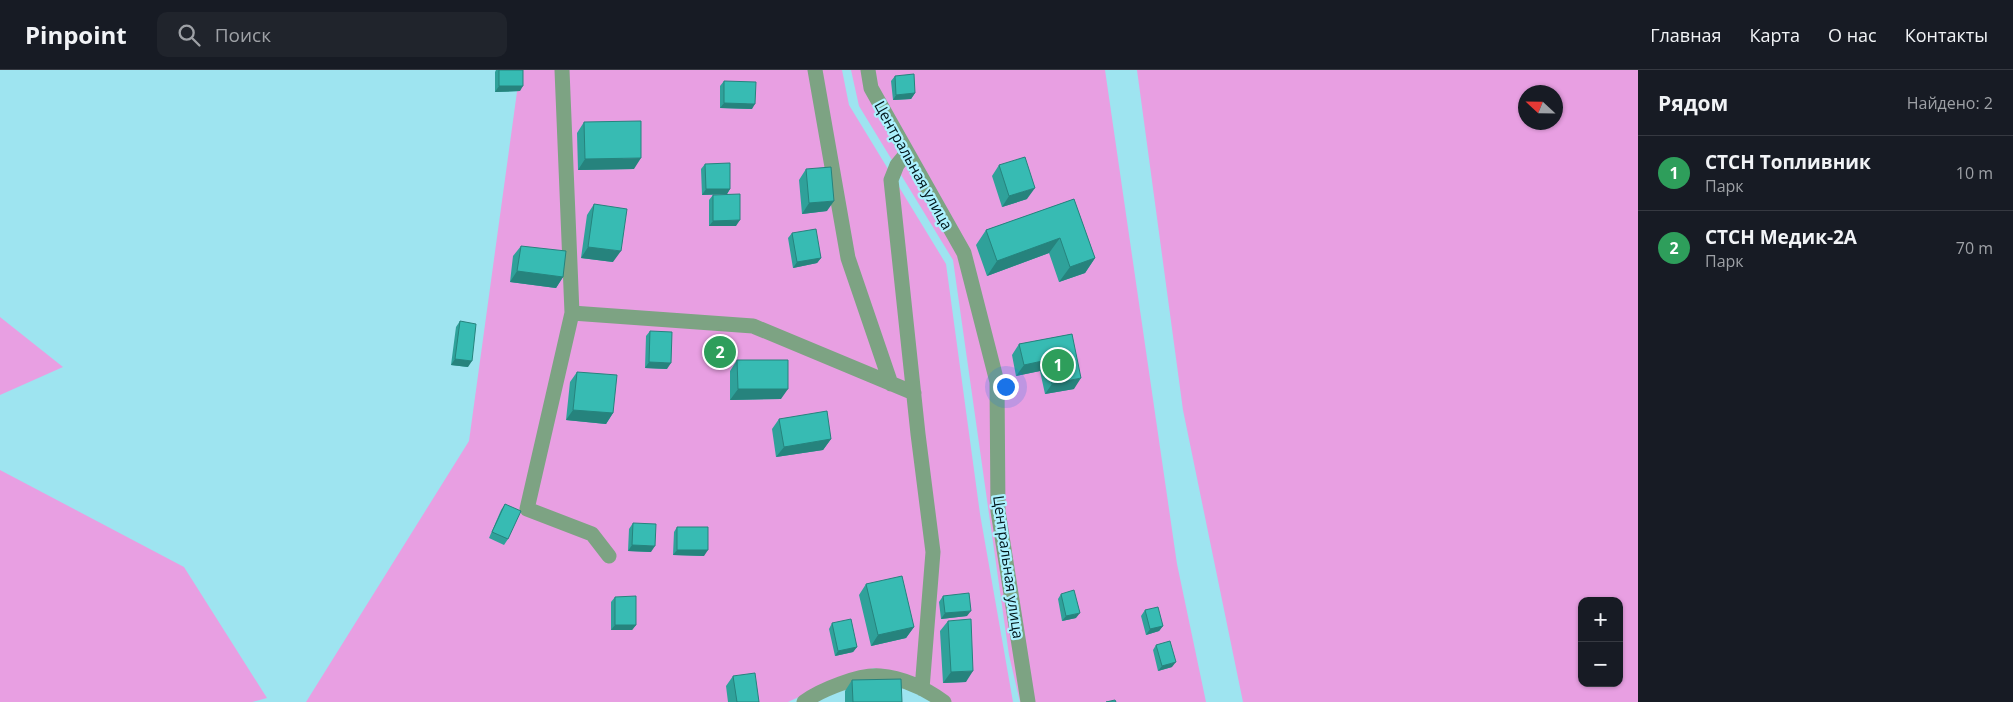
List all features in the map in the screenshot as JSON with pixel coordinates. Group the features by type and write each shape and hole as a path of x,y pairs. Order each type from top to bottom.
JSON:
{"street":[{"path":"562,70 572,313 527,509 592,534 609,556"},
{"path":"815,70 848,258 891,384"},
{"name":"Центральная улица","path":"868,70 871,88 964,253 997,382 998,511 1028,702"},
{"path":"907,153 898,165 891,180 933,552 922,688"},
{"path":"572,313 753,326 914,393"},
{"path":"804,702 842,682 879,676 922,688 944,702"}],"shaded area":[{"path":"520,70 842,70 849,105 946,264 980,514 1013,702 937,702 915,680 874,668 842,677 788,702 306,702 469,441"},
{"path":"851,70 1105,70 1177,564 1206,702 1020,702 1009,655 953,260 859,106"},
{"path":"1137,70 1638,70 1638,702 1243,702 1183,410"},
{"path":"0,317 63,367 0,395"},
{"path":"0,470 184,567 267,698 252,702 0,702"}],"building":[{"path":"499,70 523,70 523,86 499,86"},
{"path":"914,74 915,93 896,95 895,76"},
{"path":"724,81 756,82 755,104 724,103"},
{"path":"641,121 641,158 585,159 584,122"},
{"path":"1025,157 1035,188 1009,196 999,165"},
{"path":"730,163 730,189 706,189 705,164"},
{"path":"831,167 834,201 809,203 806,169"},
{"path":"740,194 740,220 713,221 713,195"},
{"path":"1074,199 1095,258 1070,267 1060,238 997,261 986,230"},
{"path":"594,204 627,209 621,251 588,247"},
{"path":"816,229 821,258 797,262 792,233"},
{"path":"521,246 566,251 563,277 517,271"},
{"path":"460,321 476,324 472,361 455,359"},
{"path":"650,331 672,332 671,363 649,362"},
{"path":"1072,334 1081,378 1052,384 1047,360 1024,365 1019,344"},
{"path":"737,360 788,360 788,389 738,389"},
{"path":"577,372 617,375 613,413 573,410"},
{"path":"827,411 831,439 784,447 779,419"},
{"path":"505,504 521,511 508,539 492,532"},
{"path":"633,523 656,524 655,546 632,545"},
{"path":"677,527 708,527 708,550 677,550"},
{"path":"902,576 914,627 878,635 866,584"},
{"path":"1074,590 1080,613 1066,616 1061,594"},
{"path":"969,593 971,611 945,613 943,596"},
{"path":"636,596 636,625 615,625 615,597"},
{"path":"1158,607 1163,626 1150,629 1145,610"},
{"path":"851,619 857,647 838,651 832,623"},
{"path":"971,619 973,671 951,672 948,621"},
{"path":"1170,641 1176,662 1162,666 1156,645"},
{"path":"755,673 759,702 737,702 733,676"},
{"path":"901,679 902,702 853,702 852,680"}],"place":[{"name":"СТСН Медик-2А","path":"720,352"},
{"name":"СТСН Топливник","path":"1058,365"}]}
